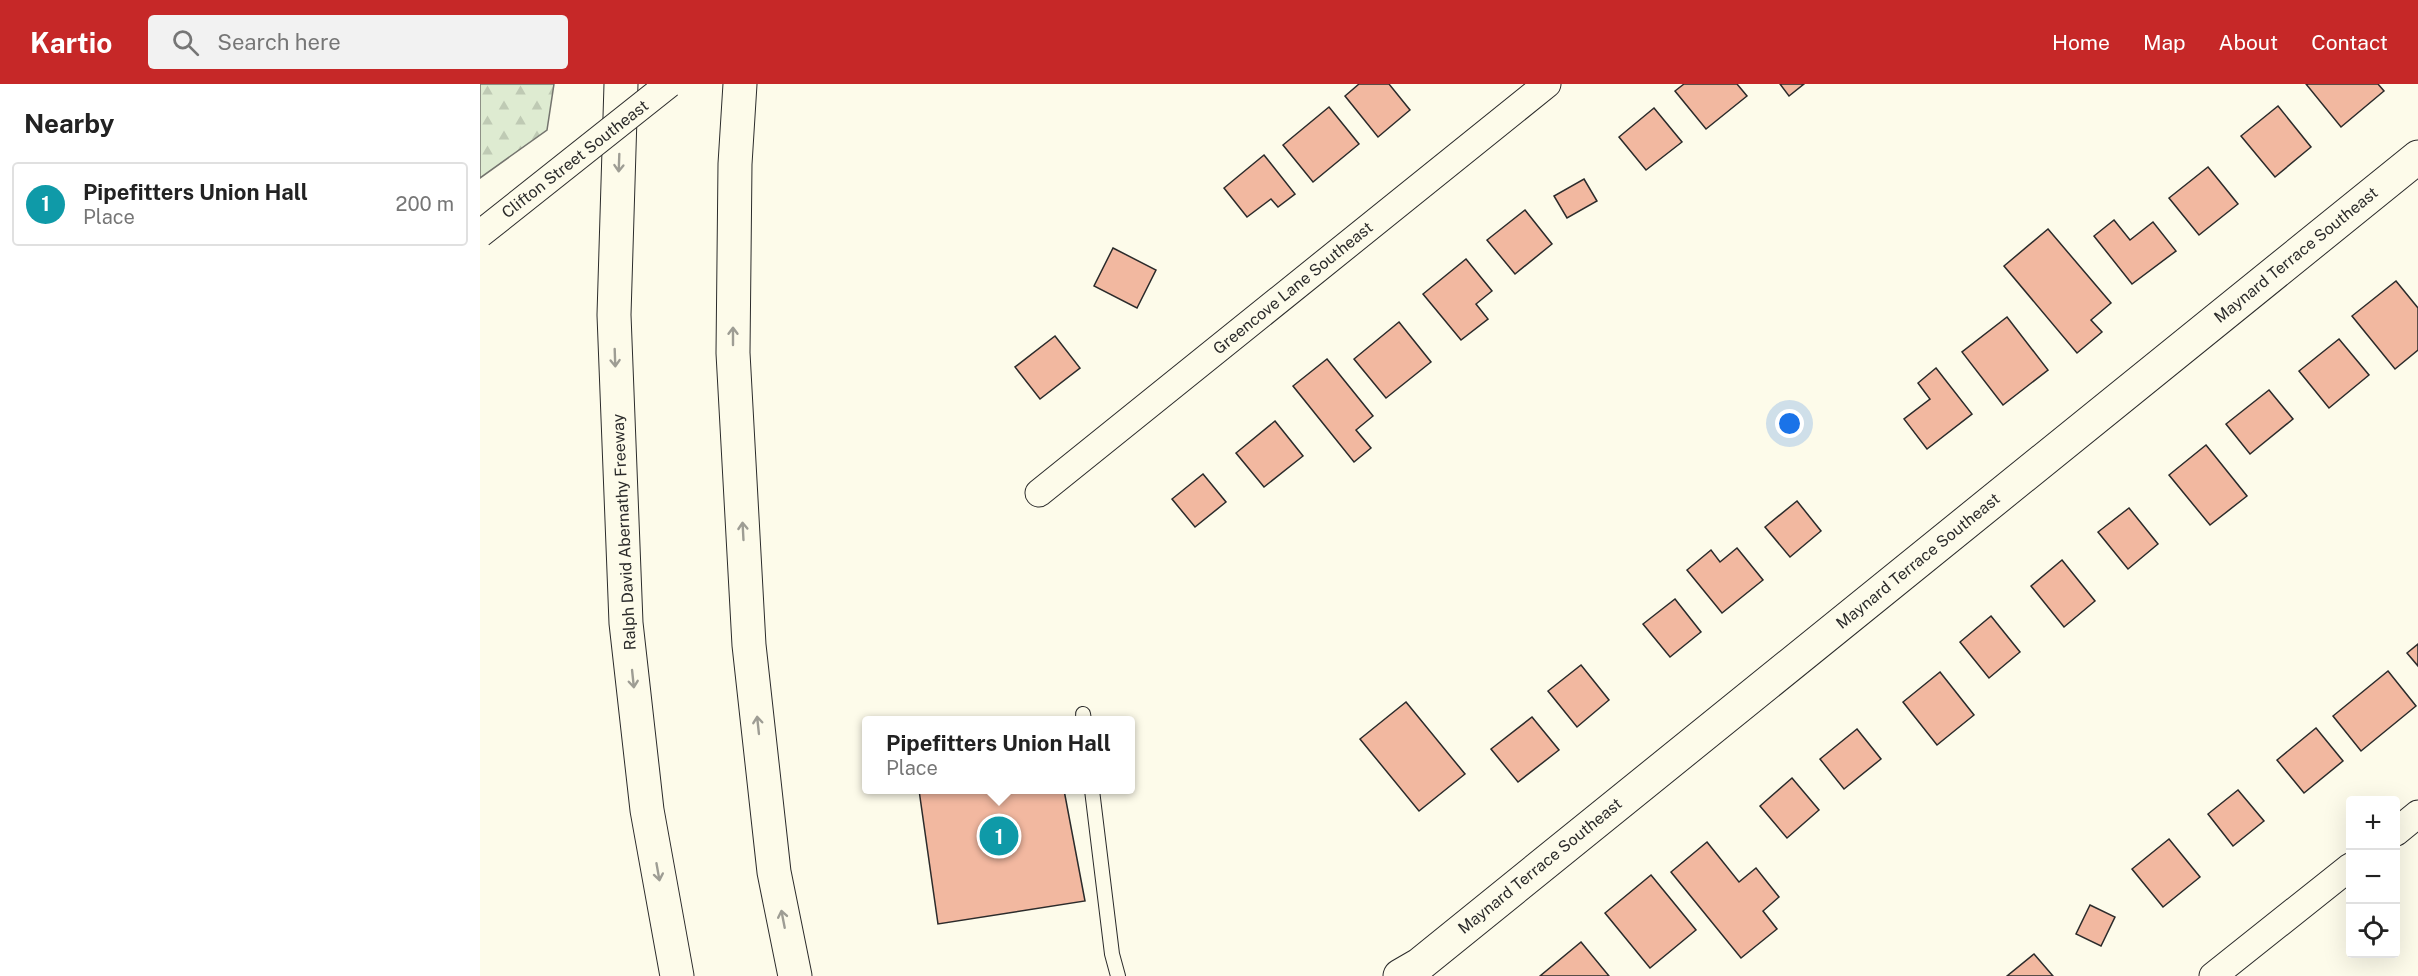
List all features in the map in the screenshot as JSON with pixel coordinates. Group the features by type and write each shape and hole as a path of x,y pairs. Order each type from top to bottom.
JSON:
{"main road":[{"name":"Ralph David Abernathy Freeway","path":"621,84 614,315 626,623 647,810 677,976"},
{"path":"740,84 735,164 733,353 749,645 774,872 795,976"},
{"name":"Maynard Terrace Southeast","path":"1409,972 2418,157"}],"street":[{"name":"Clifton Street Southeast","path":"480,234 669,84"},
{"name":"Greencove Lane Southeast","path":"1039,493 1547,84"},
{"path":"2400,829 2418,814"},
{"path":"2213,976 2346,870"}],"lane":[{"path":"1093,794 1112,954 1118,976"}],"green space":[{"path":"480,84 554,84 547,130 480,178"}],"building":[{"path":"1359,84 1389,84 1410,110 1378,137 1345,96"},
{"path":"1684,84 1737,84 1747,96 1706,129 1675,91"},
{"path":"1780,84 1804,84 1789,96"},
{"path":"2306,84 2378,84 2384,91 2341,127"},
{"path":"2278,106 2311,147 2275,177 2241,136"},
{"path":"1329,107 1359,144 1313,182 1283,145"},
{"path":"1654,108 1682,142 1646,170 1619,137"},
{"path":"1264,155 1295,194 1278,207 1271,199 1247,217 1224,188"},
{"path":"2208,167 2238,204 2199,235 2169,198"},
{"path":"1584,179 1597,201 1567,218 1554,196"},
{"path":"1525,210 1552,244 1515,274 1487,240"},
{"path":"2114,220 2130,240 2153,222 2176,251 2132,284 2094,236"},
{"path":"2048,229 2111,303 2091,320 2102,332 2077,353 2004,266"},
{"path":"1113,248 1156,270 1137,308 1094,286"},
{"path":"1466,259 1492,291 1476,304 1488,319 1461,340 1423,294"},
{"path":"2396,281 2418,308 2418,350 2395,369 2352,316"},
{"path":"2007,317 2048,370 2003,405 1962,352"},
{"path":"1399,322 1431,362 1386,398 1354,359"},
{"path":"1055,336 1080,368 1040,399 1015,367"},
{"path":"2339,339 2369,375 2329,408 2299,371"},
{"path":"1327,359 1373,416 1356,430 1371,448 1354,462 1293,386"},
{"path":"1936,368 1972,414 1927,449 1904,419 1930,399 1918,383"},
{"path":"2269,390 2293,419 2250,454 2226,424"},
{"path":"1275,421 1303,456 1264,487 1236,453"},
{"path":"2206,445 2247,496 2210,525 2169,475"},
{"path":"1203,474 1226,502 1195,527 1172,499"},
{"path":"1797,501 1821,531 1790,557 1765,527"},
{"path":"2129,508 2158,544 2128,569 2098,532"},
{"path":"1737,548 1763,580 1722,613 1687,570 1711,550 1720,562"},
{"path":"2062,560 2095,601 2064,627 2031,586"},
{"path":"1675,599 1701,632 1670,657 1643,624"},
{"path":"1991,616 2020,652 1989,678 1960,642"},
{"path":"2418,644 2418,666 2407,653"},
{"path":"1581,665 1609,700 1577,727 1548,691"},
{"path":"2388,671 2416,706 2361,751 2333,716"},
{"path":"1940,672 1974,715 1937,745 1903,702"},
{"path":"1406,702 1465,774 1419,811 1360,739"},
{"path":"1532,717 1559,750 1518,782 1491,749"},
{"path":"2316,728 2343,761 2304,793 2277,760"},
{"path":"1857,729 1881,759 1844,789 1820,759"},
{"path":"1792,778 1819,810 1787,838 1760,806"},
{"path":"2238,790 2264,821 2233,846 2208,814"},
{"path":"920,794 1065,794 1085,901 938,924"},
{"path":"2169,839 2200,877 2163,907 2132,869"},
{"path":"1707,842 1739,882 1756,868 1779,897 1763,911 1777,929 1741,958 1671,872"},
{"path":"1651,875 1696,930 1650,968 1605,913"},
{"path":"2090,905 2115,917 2101,946 2076,934"},
{"path":"1581,942 1609,976 1540,976"},
{"path":"2034,954 2053,976 2007,976"}],"place":[{"name":"Pipefitters Union Hall","path":"999,836"}]}
